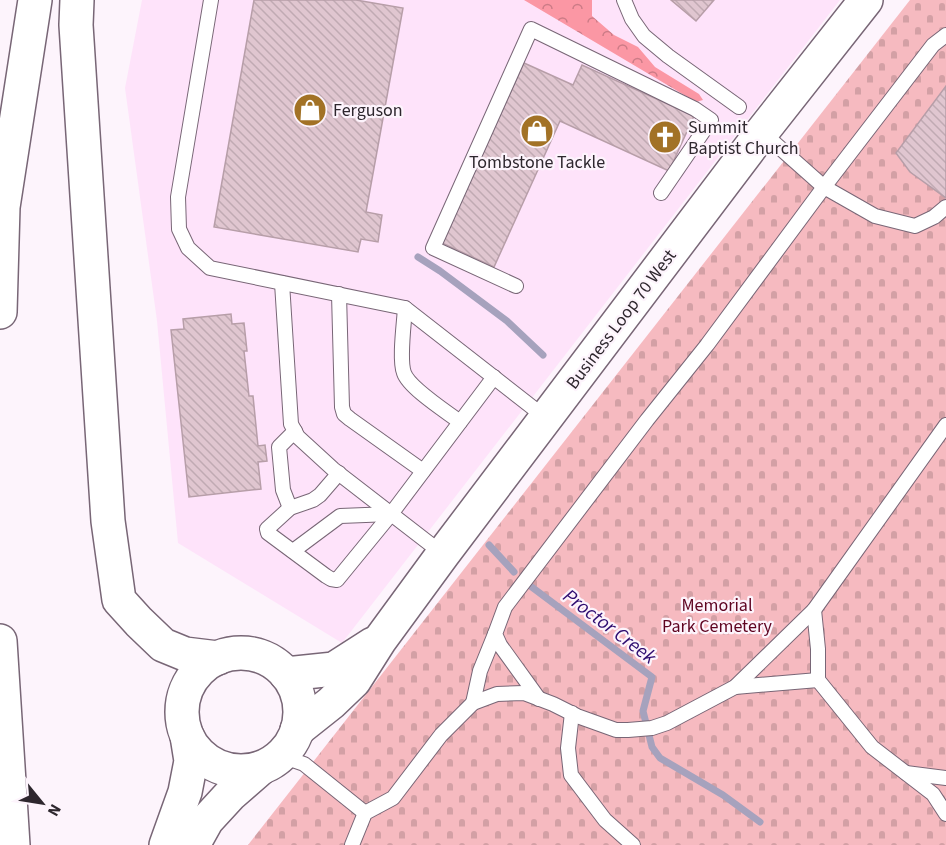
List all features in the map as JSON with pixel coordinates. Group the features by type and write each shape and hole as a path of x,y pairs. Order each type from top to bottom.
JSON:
{"main road":[{"path":"0,312 3,207 35,0"},
{"path":"77,0 76,25 107,509 119,600 163,645 185,654 218,658"},
{"name":"Business Loop 70 West","path":"193,845 207,820 230,795 354,681 380,640 443,554 762,132 866,0"},
{"name":"Business Loop 70 West","path":"286,674 334,669 380,640"},
{"path":"0,641 13,845"},
{"path":"166,845 185,792 191,761 182,718 183,699 190,682 202,668 218,658 236,653 254,655 272,661 286,674 294,686 299,700 300,716 280,751 244,771 226,769 210,763 196,751 187,736"}],"lane":[{"path":"211,0 178,197 178,229 188,248 210,268 405,308 546,418"},
{"path":"624,0 632,19 644,36 739,107"},
{"path":"516,286 433,248 531,29 695,109 711,120 661,194"},
{"path":"474,703 480,671 505,607 707,345 933,45 946,35"},
{"path":"762,132 824,187 875,216 915,226 934,217 946,207"},
{"path":"282,283 291,424 298,437 339,473 443,554"},
{"path":"339,294 344,414 423,471"},
{"path":"405,308 403,372 414,387 460,422"},
{"path":"339,473 320,495 313,500 290,508 267,529 268,533 331,579 337,580 391,514 494,377"},
{"path":"351,845 365,813 393,798 441,735 474,703 497,694 524,693 616,730 628,730 652,728 667,723 735,687 814,610 946,425"},
{"path":"290,508 284,490 279,447 295,431"},
{"path":"293,551 340,516 391,514"},
{"path":"814,610 818,680 872,747 933,794 946,814"},
{"path":"495,634 500,645 539,699"},
{"path":"735,687 818,680"},
{"path":"572,713 568,748 571,775 605,820 633,845"},
{"path":"280,751 304,764 365,813"},
{"path":"906,773 946,778"}],"shaded area":[{"path":"142,0 840,0 342,643 178,543 157,321 125,88"}],"green space":[{"path":"524,0 592,0 592,16 614,35 638,47 655,67 699,94 703,100 696,102"},
{"name":"Memorial Park Cemetery","path":"910,0 946,0 946,845 248,845"}],"building":[{"name":"Ferguson","path":"254,0 356,0 403,8 366,212 382,215 378,242 361,239 358,252 214,227"},
{"path":"671,0 714,0 696,21"},
{"path":"524,63 573,85 582,65 694,116 669,171 560,121 494,267 442,243"},
{"path":"946,86 946,198 910,172 896,153"},
{"path":"231,314 232,324 244,323 247,351 244,351 249,396 253,396 258,446 265,445 267,461 258,462 261,489 189,497 171,330 184,329 183,319"}],"waterway":[{"name":"Proctor Creek","path":"418,257 507,321 543,355"},
{"name":"Proctor Creek","path":"489,545 514,572"},
{"name":"Proctor Creek","path":"529,585 652,677 643,711 652,747 660,758 723,795 760,822"}],"place":[{"name":"Ferguson","path":"310,110"},
{"name":"Tombstone Tackle","path":"537,131"},
{"name":"Summit Baptist Church","path":"665,137"}]}
